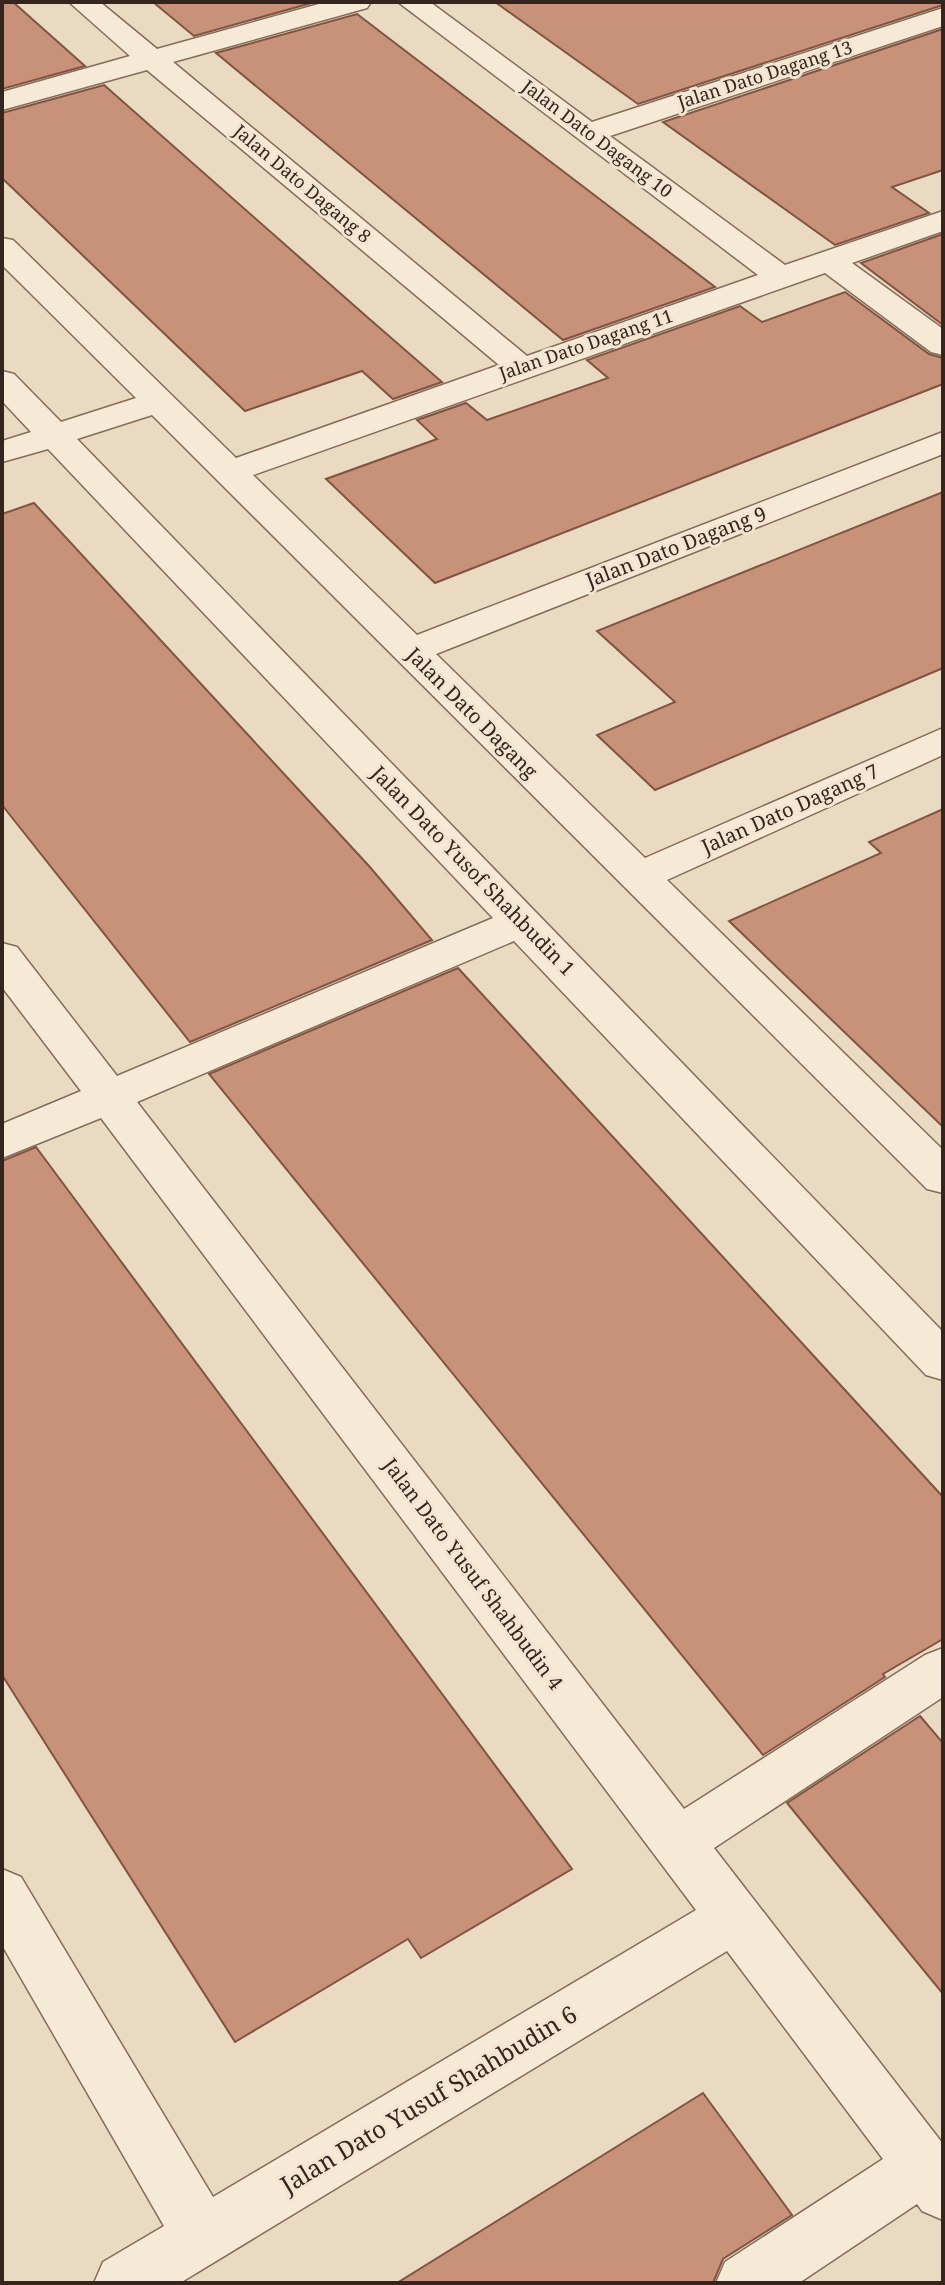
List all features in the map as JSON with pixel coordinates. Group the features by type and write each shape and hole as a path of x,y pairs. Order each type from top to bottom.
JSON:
{"street":[{"name":"Jalan Dato Dagang 8","path":"83,2 521,367"},
{"path":"2,101 357,2"},
{"path":"418,7 457,2"},
{"name":"Jalan Dato Dagang 10","path":"418,7 781,277"},
{"name":"Jalan Dato Dagang 13","path":"588,133 943,17"},
{"name":"Jalan Dato Dagang 11","path":"229,472 943,220"},
{"name":"Jalan Dato Dagang","path":"2,247 943,1177"},
{"path":"828,260 943,345"},
{"name":"Jalan Dato Yusof Shahbudin 1","path":"2,381 943,1362"},
{"path":"2,452 159,402"},
{"name":"Jalan Dato Dagang 9","path":"410,651 943,442"},
{"name":"Jalan Dato Dagang 7","path":"638,877 943,740"},
{"path":"2,1142 521,922"},
{"name":"Jalan Dato Yusuf Shahbudin 4","path":"2,957 933,2178"},
{"path":"678,1842 943,1670"},
{"path":"2,1894 203,2236"},
{"name":"Jalan Dato Yusuf Shahbudin 6","path":"124,2283 734,1917"},
{"path":"746,2283 933,2178"}],"building":[{"path":"2,2 13,2 85,66 2,89"},
{"path":"153,2 315,2 194,36"},
{"path":"495,2 943,2 943,5 638,104"},
{"path":"357,14 715,287 563,340 216,53"},
{"path":"943,29 943,170 892,187 929,213 835,245 663,122"},
{"path":"104,85 442,382 393,399 362,371 245,411 2,178 2,113"},
{"path":"943,234 943,325 861,263"},
{"path":"845,292 929,354 943,358 943,384 435,583 326,479 437,439 417,420 466,403 487,420 608,378 587,360 740,306 762,322"},
{"path":"943,492 943,668 655,790 597,735 675,702 597,631"},
{"path":"34,503 369,866 432,940 190,1042 2,805 2,514"},
{"path":"943,809 943,1127 729,921 881,853 869,842"},
{"path":"458,968 943,1497 943,1639 883,1674 885,1677 763,1755 209,1074"},
{"path":"36,1147 572,1869 421,1958 408,1939 235,2042 2,1675 2,1161"},
{"path":"920,1716 943,1743 943,1994 787,1803"},
{"path":"703,2093 792,2215 723,2259 713,2283 397,2283"}]}
